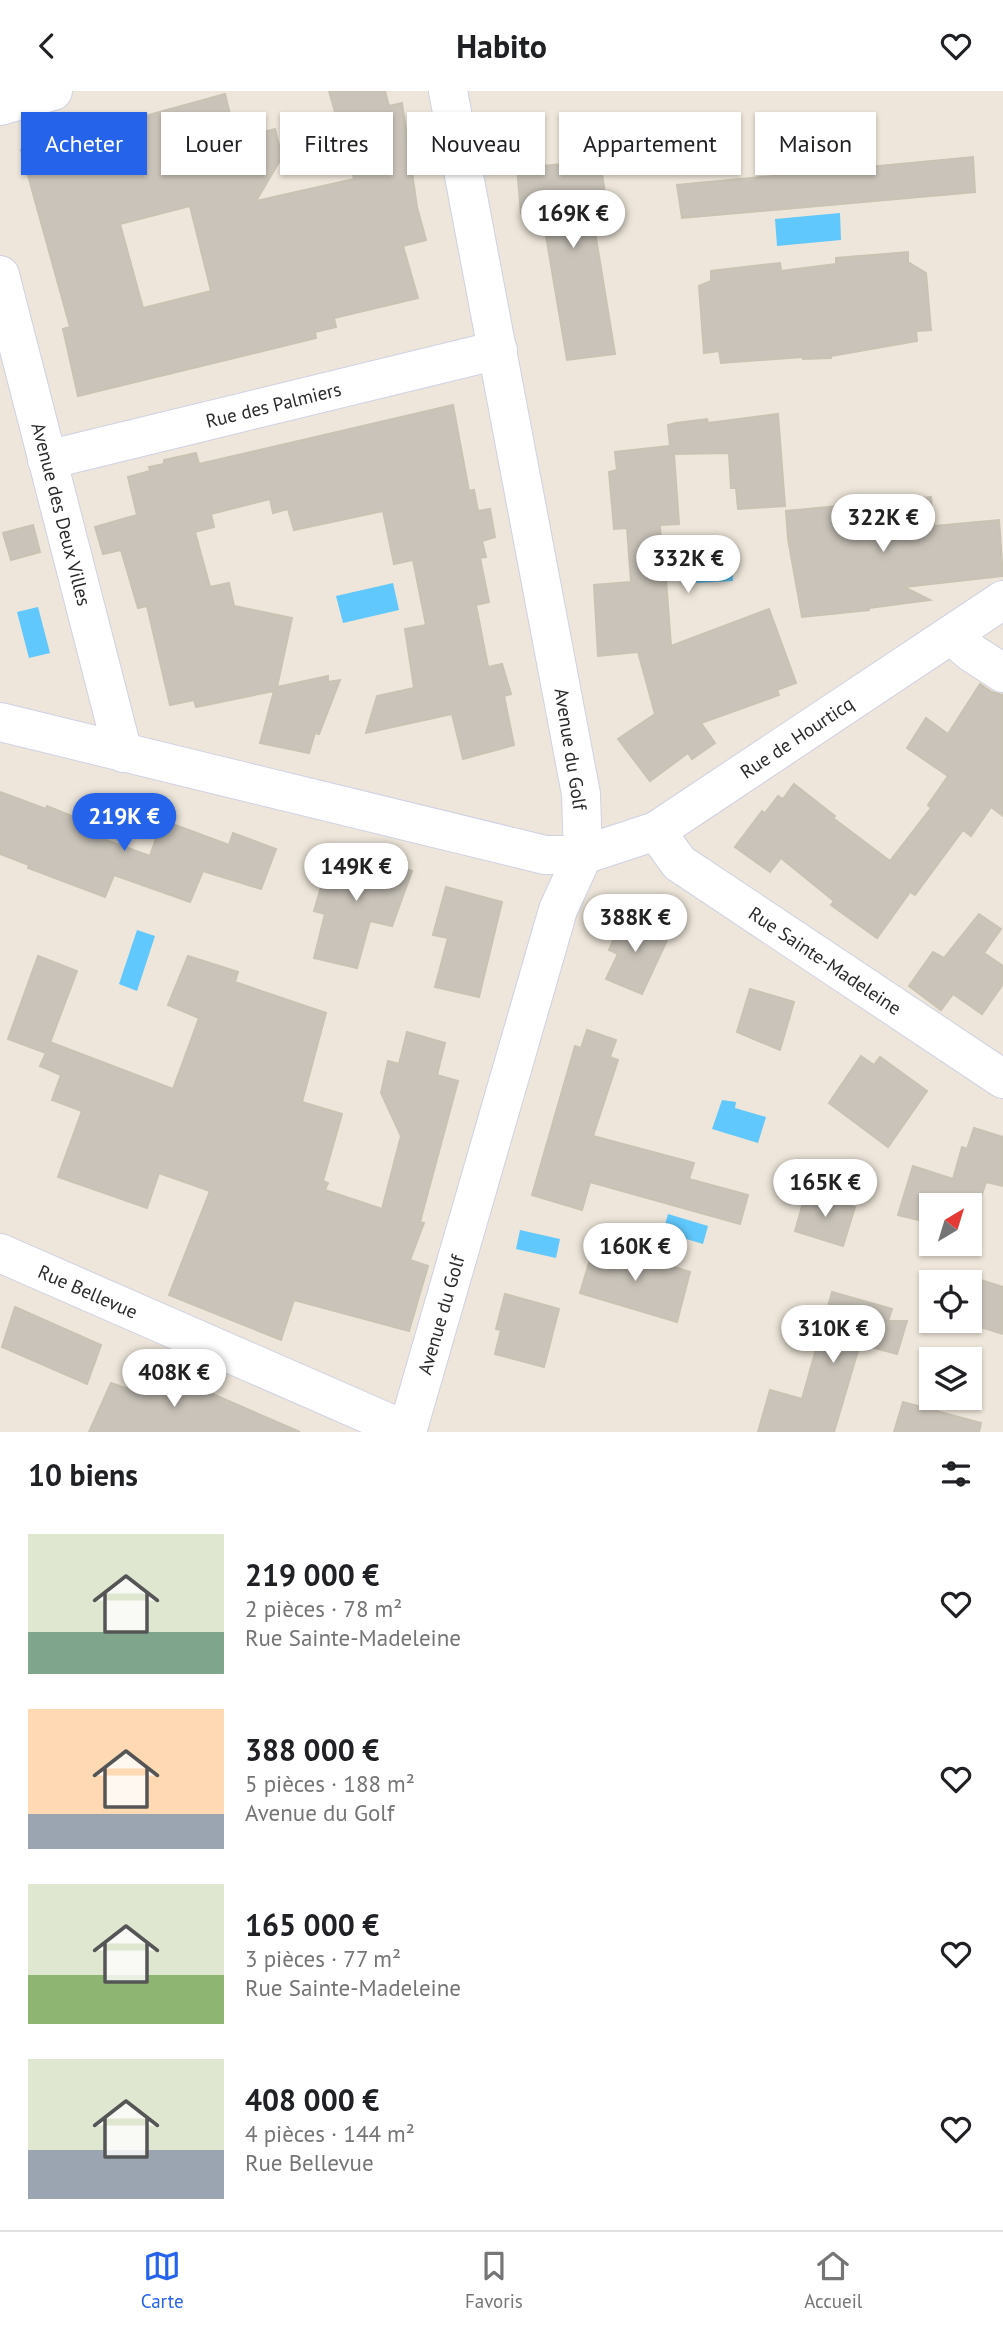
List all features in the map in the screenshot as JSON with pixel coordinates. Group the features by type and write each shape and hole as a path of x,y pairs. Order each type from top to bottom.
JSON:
{"street":[{"path":"0,106 53,91"},
{"name":"Avenue du Golf","path":"407,1432 558,910 583,855 581,794 448,91"},
{"name":"Avenue des Deux Villes","path":"0,275 123,753"},
{"name":"Rue des Palmiers","path":"47,460 498,350"},
{"name":"Rue de Hourticq","path":"583,855 656,831 1003,600"},
{"path":"951,635 972,653 1003,673"},
{"path":"0,722 545,855 583,855"},
{"name":"Rue Sainte-Madeleine","path":"656,831 679,863 1003,1079"},
{"name":"Rue Bellevue","path":"0,1253 407,1432"}],"water":[{"path":"840,213 841,240 777,246 775,219"},
{"path":"732,563 733,581 696,583 695,564"},
{"path":"393,583 399,610 343,623 336,596"},
{"path":"38,607 50,653 29,658 17,612"},
{"path":"137,930 155,936 137,991 119,984"},
{"path":"722,1100 736,1102 735,1108 766,1117 758,1143 712,1129"},
{"path":"668,1214 708,1226 703,1244 663,1232"},
{"path":"520,1230 560,1239 556,1258 516,1249"}],"building":[{"path":"329,91 385,91 389,106 402,103 407,138 407,175 412,175 426,240 403,246 418,298 334,318 336,327 315,332 316,338 78,396 63,329 70,327 28,175 147,175 147,115 225,94 229,112 161,112 161,175 266,175 266,131 275,129 280,160 256,201 354,179 353,175 393,175 393,112 335,112","holes":["190,206 211,291 143,308 120,224"]},
{"path":"973,157 975,192 682,218 677,185 783,175 876,175 876,166"},
{"path":"559,164 559,175 602,175 607,206 591,207 615,354 567,360 542,212 521,214 518,175 545,175 545,166"},
{"path":"908,252 908,262 926,273 931,330 916,331 917,341 831,358 803,357 721,363 719,351 704,353 699,286 711,281 711,271 780,263 781,271 836,264 836,258"},
{"path":"453,405 469,491 474,490 478,511 490,509 495,537 482,541 486,557 480,558 489,602 476,605 488,667 502,664 511,694 504,696 514,745 463,759 452,714 366,733 377,696 414,688 405,629 426,625 413,560 394,564 383,511 294,530 288,509 273,513 270,499 211,514 214,527 195,532 210,587 229,583 234,606 292,618 277,687 328,676 328,682 340,680 319,734 315,733 309,753 260,743 274,691 196,707 194,700 170,705 147,606 138,608 121,550 103,554 95,527 137,515 128,477 150,471 149,467 164,464 164,460 196,453 199,464"},
{"path":"778,414 785,506 738,509 736,488 731,488 729,453 674,454 679,524 660,525 662,579 666,579 671,646 769,609 796,683 777,690 779,695 701,723 715,743 692,759 688,753 650,781 618,739 655,714 638,652 598,656 594,585 631,582 627,528 614,529 609,472 617,470 615,452 670,446 668,425 676,423 707,419 708,423"},
{"path":"931,497 934,526 999,520 1003,576 904,587 930,600 802,617 788,539 786,511"},
{"path":"33,525 40,552 11,560 3,533"},
{"path":"980,684 1003,695 1003,816 991,807 971,836 963,830 915,895 910,892 877,938 831,905 834,901 781,858 770,872 735,847 762,811 765,813 778,796 783,799 794,784 835,816 833,818 890,861 931,808 928,805 948,776 907,748 926,718 948,734"},
{"path":"0,792 87,822 84,832 150,856 162,820 229,845 233,833 276,849 261,889 203,871 190,902 114,875 105,897 28,868 29,865 0,854"},
{"path":"356,848 388,857 387,864 412,871 392,926 370,921 357,968 314,958 325,914 314,911 332,850 353,855"},
{"path":"446,887 502,902 479,997 435,987 448,938 433,935"},
{"path":"979,914 1001,929 984,953 1003,966 1003,984 982,1014 953,994 941,1010 909,986 933,952 944,958"},
{"path":"624,916 669,936 642,994 606,979 618,954 609,950"},
{"path":"38,956 77,971 50,1042 173,1089 199,1018 168,1005 188,956 238,972 235,982 326,1013 302,1102 342,1114 323,1181 328,1183 325,1190 382,1209 401,1136 381,1093 388,1061 399,1064 407,1032 445,1043 437,1075 458,1081 420,1222 424,1223 410,1260 428,1266 409,1331 294,1300 281,1340 169,1295 210,1191 159,1173 147,1208 58,1177 82,1111 52,1100 61,1075 40,1066 46,1053 8,1039"},
{"path":"750,989 794,1002 780,1050 737,1032"},
{"path":"587,1030 616,1040 610,1057 618,1060 593,1136 694,1163 689,1179 748,1195 740,1224 590,1182 582,1210 532,1195 575,1046 581,1048"},
{"path":"861,1056 874,1065 880,1057 927,1091 888,1147 829,1103"},
{"path":"974,1128 1003,1137 1003,1186 986,1182 982,1194 919,1193 919,1220 898,1215 913,1166 953,1179 962,1147 967,1149"},
{"path":"806,1192 855,1207 843,1246 795,1231"},
{"path":"595,1243 690,1272 677,1322 580,1293"},
{"path":"982,1280 1003,1287 1003,1334 982,1328"},
{"path":"832,1292 892,1309 888,1321 907,1321 897,1354 860,1344 834,1432 758,1432 770,1390 802,1399 820,1335 808,1332 810,1321 824,1321"},
{"path":"505,1294 559,1309 544,1367 495,1354 501,1330 496,1329"},
{"path":"15,1307 101,1345 87,1384 2,1347"},
{"path":"140,1362 300,1432 89,1432 111,1383 129,1389"},
{"path":"903,1402 919,1406 919,1410 933,1410 981,1423 979,1432 894,1432"}]}
